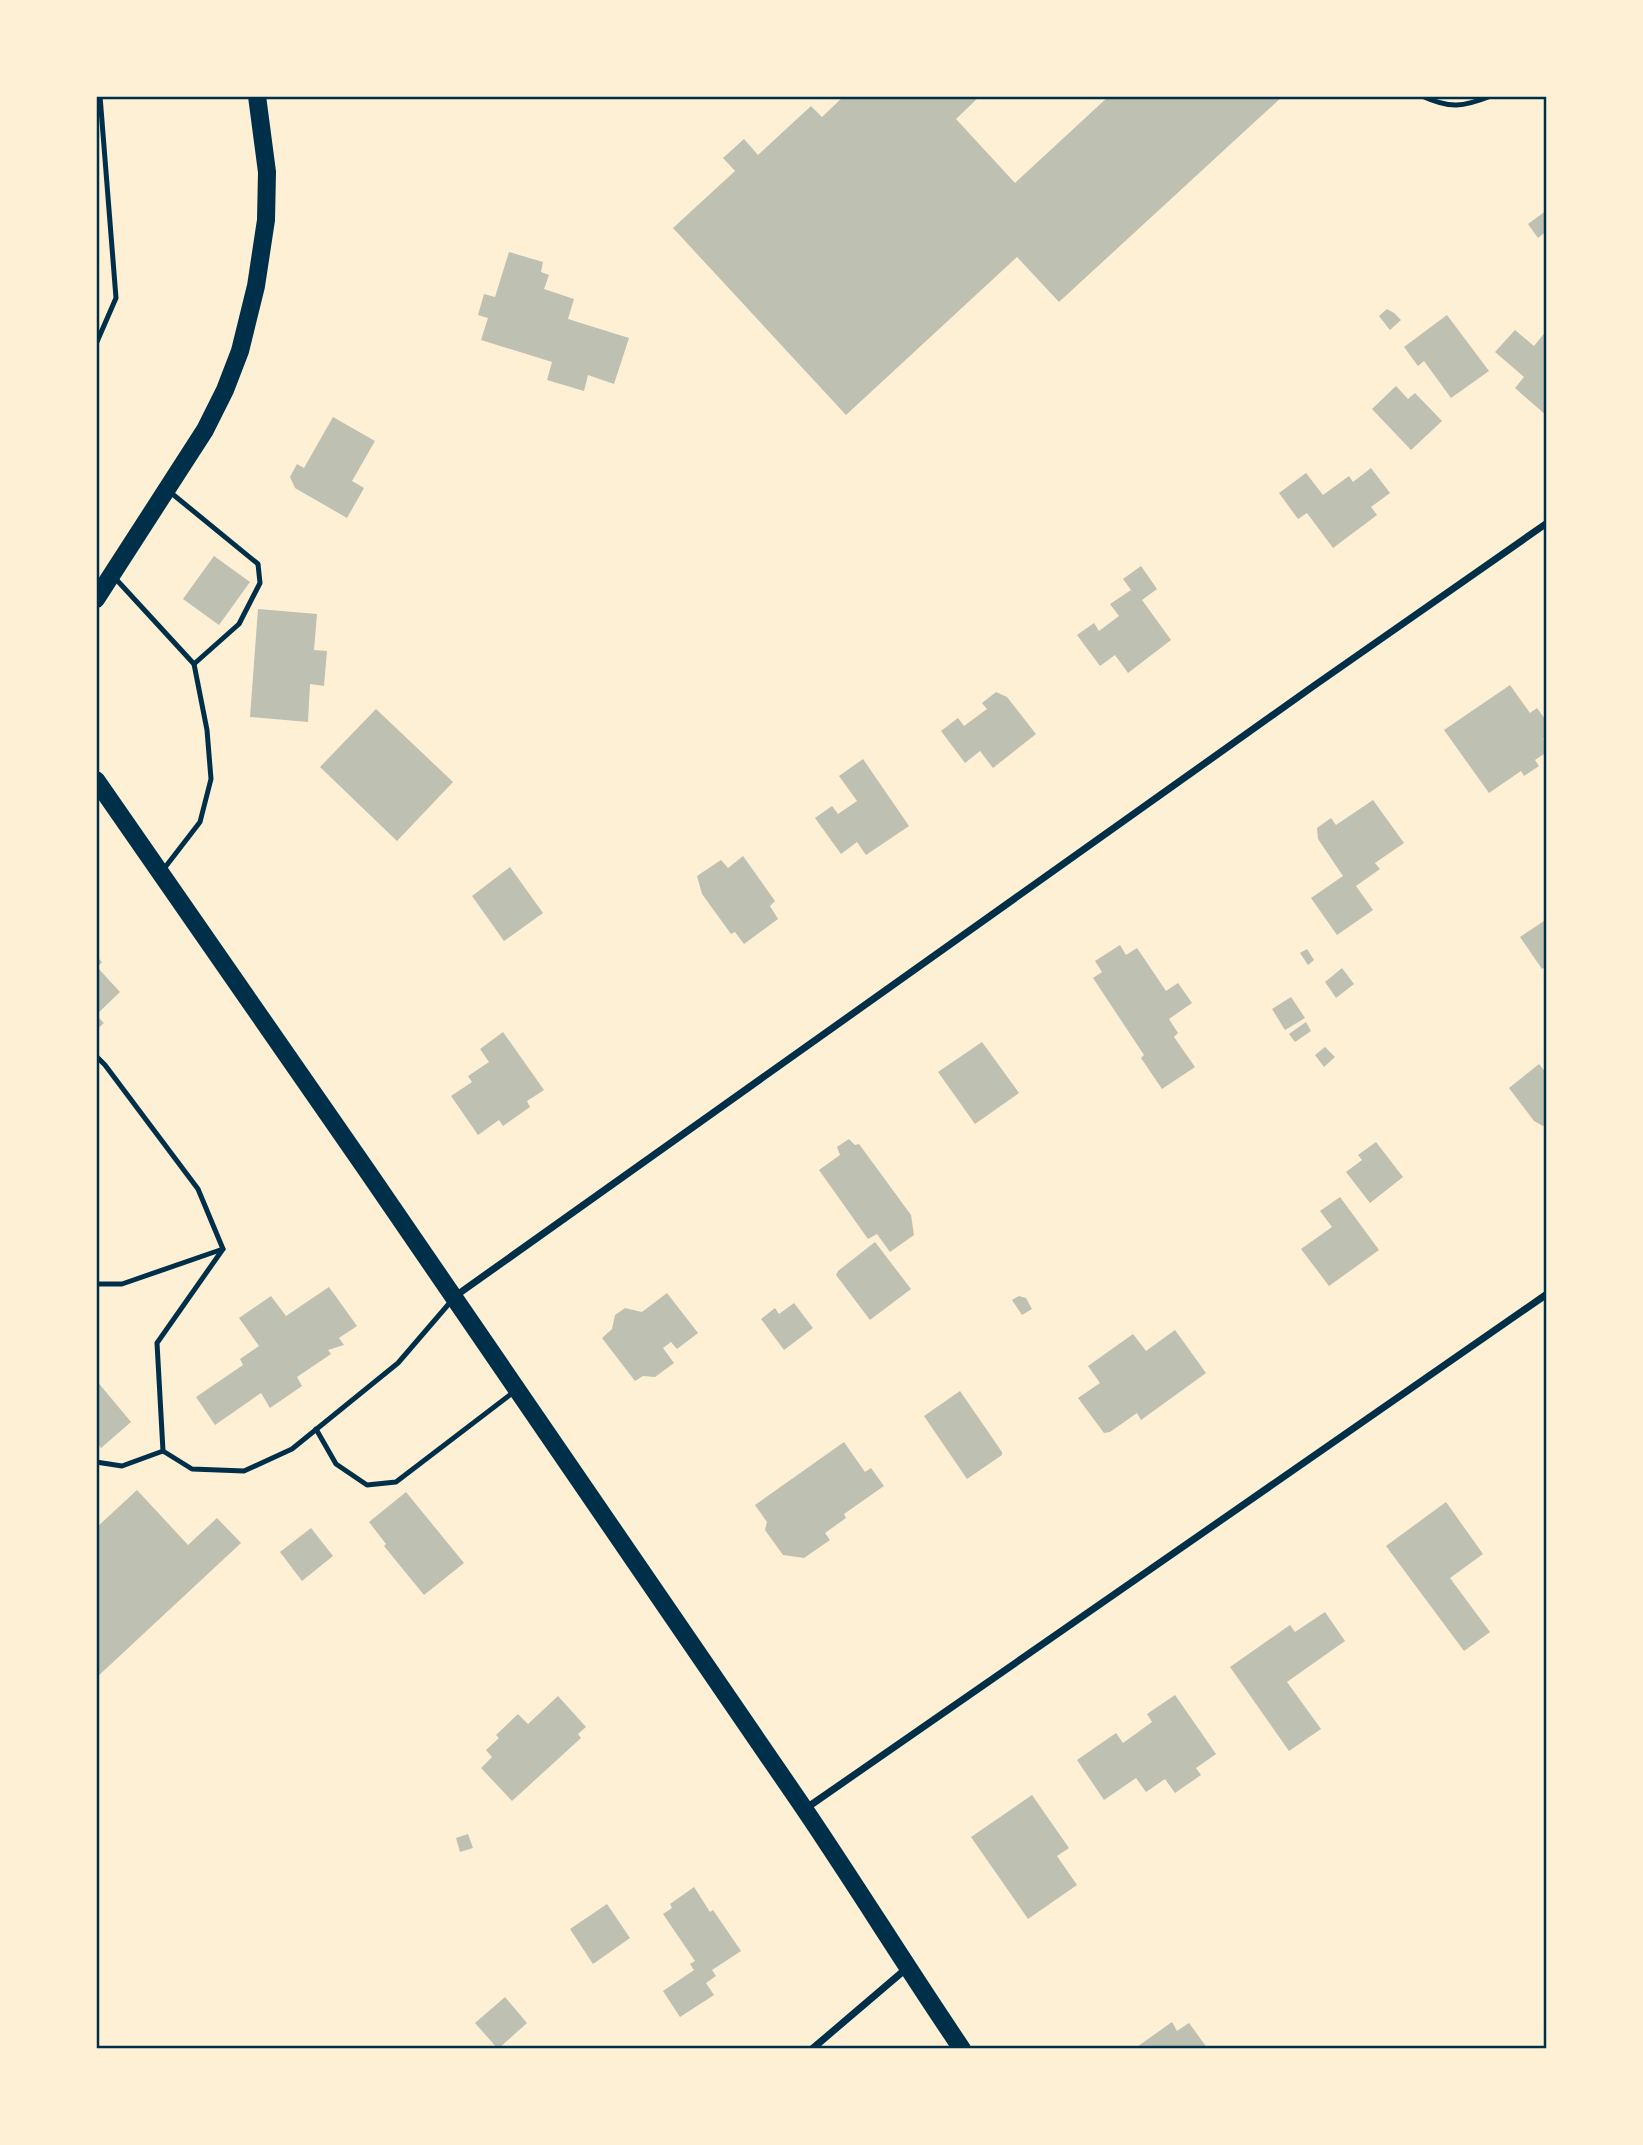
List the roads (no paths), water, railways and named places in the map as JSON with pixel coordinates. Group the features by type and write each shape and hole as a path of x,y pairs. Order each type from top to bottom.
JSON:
{"main road":[{"path":"96,599 205,430 240,351 254,298 264,243 267,172 257,96"},
{"path":"96,780 804,1809 962,2049"}],"street":[{"path":"454,1297 1547,523"},
{"path":"804,1809 1547,1294"},
{"path":"811,2049 907,1968"}],"lane":[{"path":"96,344 116,298 100,96"},
{"path":"1422,96 1436,103 1465,106 1491,96"},
{"path":"167,490 258,564 260,583 239,624 194,664"},
{"path":"112,574 194,664 207,730 211,779 200,822 160,873"},
{"path":"96,1056 198,1189 223,1249"},
{"path":"96,1284 122,1284 223,1249"},
{"path":"163,1451 157,1343 223,1249"},
{"path":"163,1451 192,1469 244,1471 292,1449 398,1363 454,1297"},
{"path":"316,1429 336,1464 367,1485 396,1482 518,1390"},
{"path":"96,1462 122,1466 163,1451"}]}
